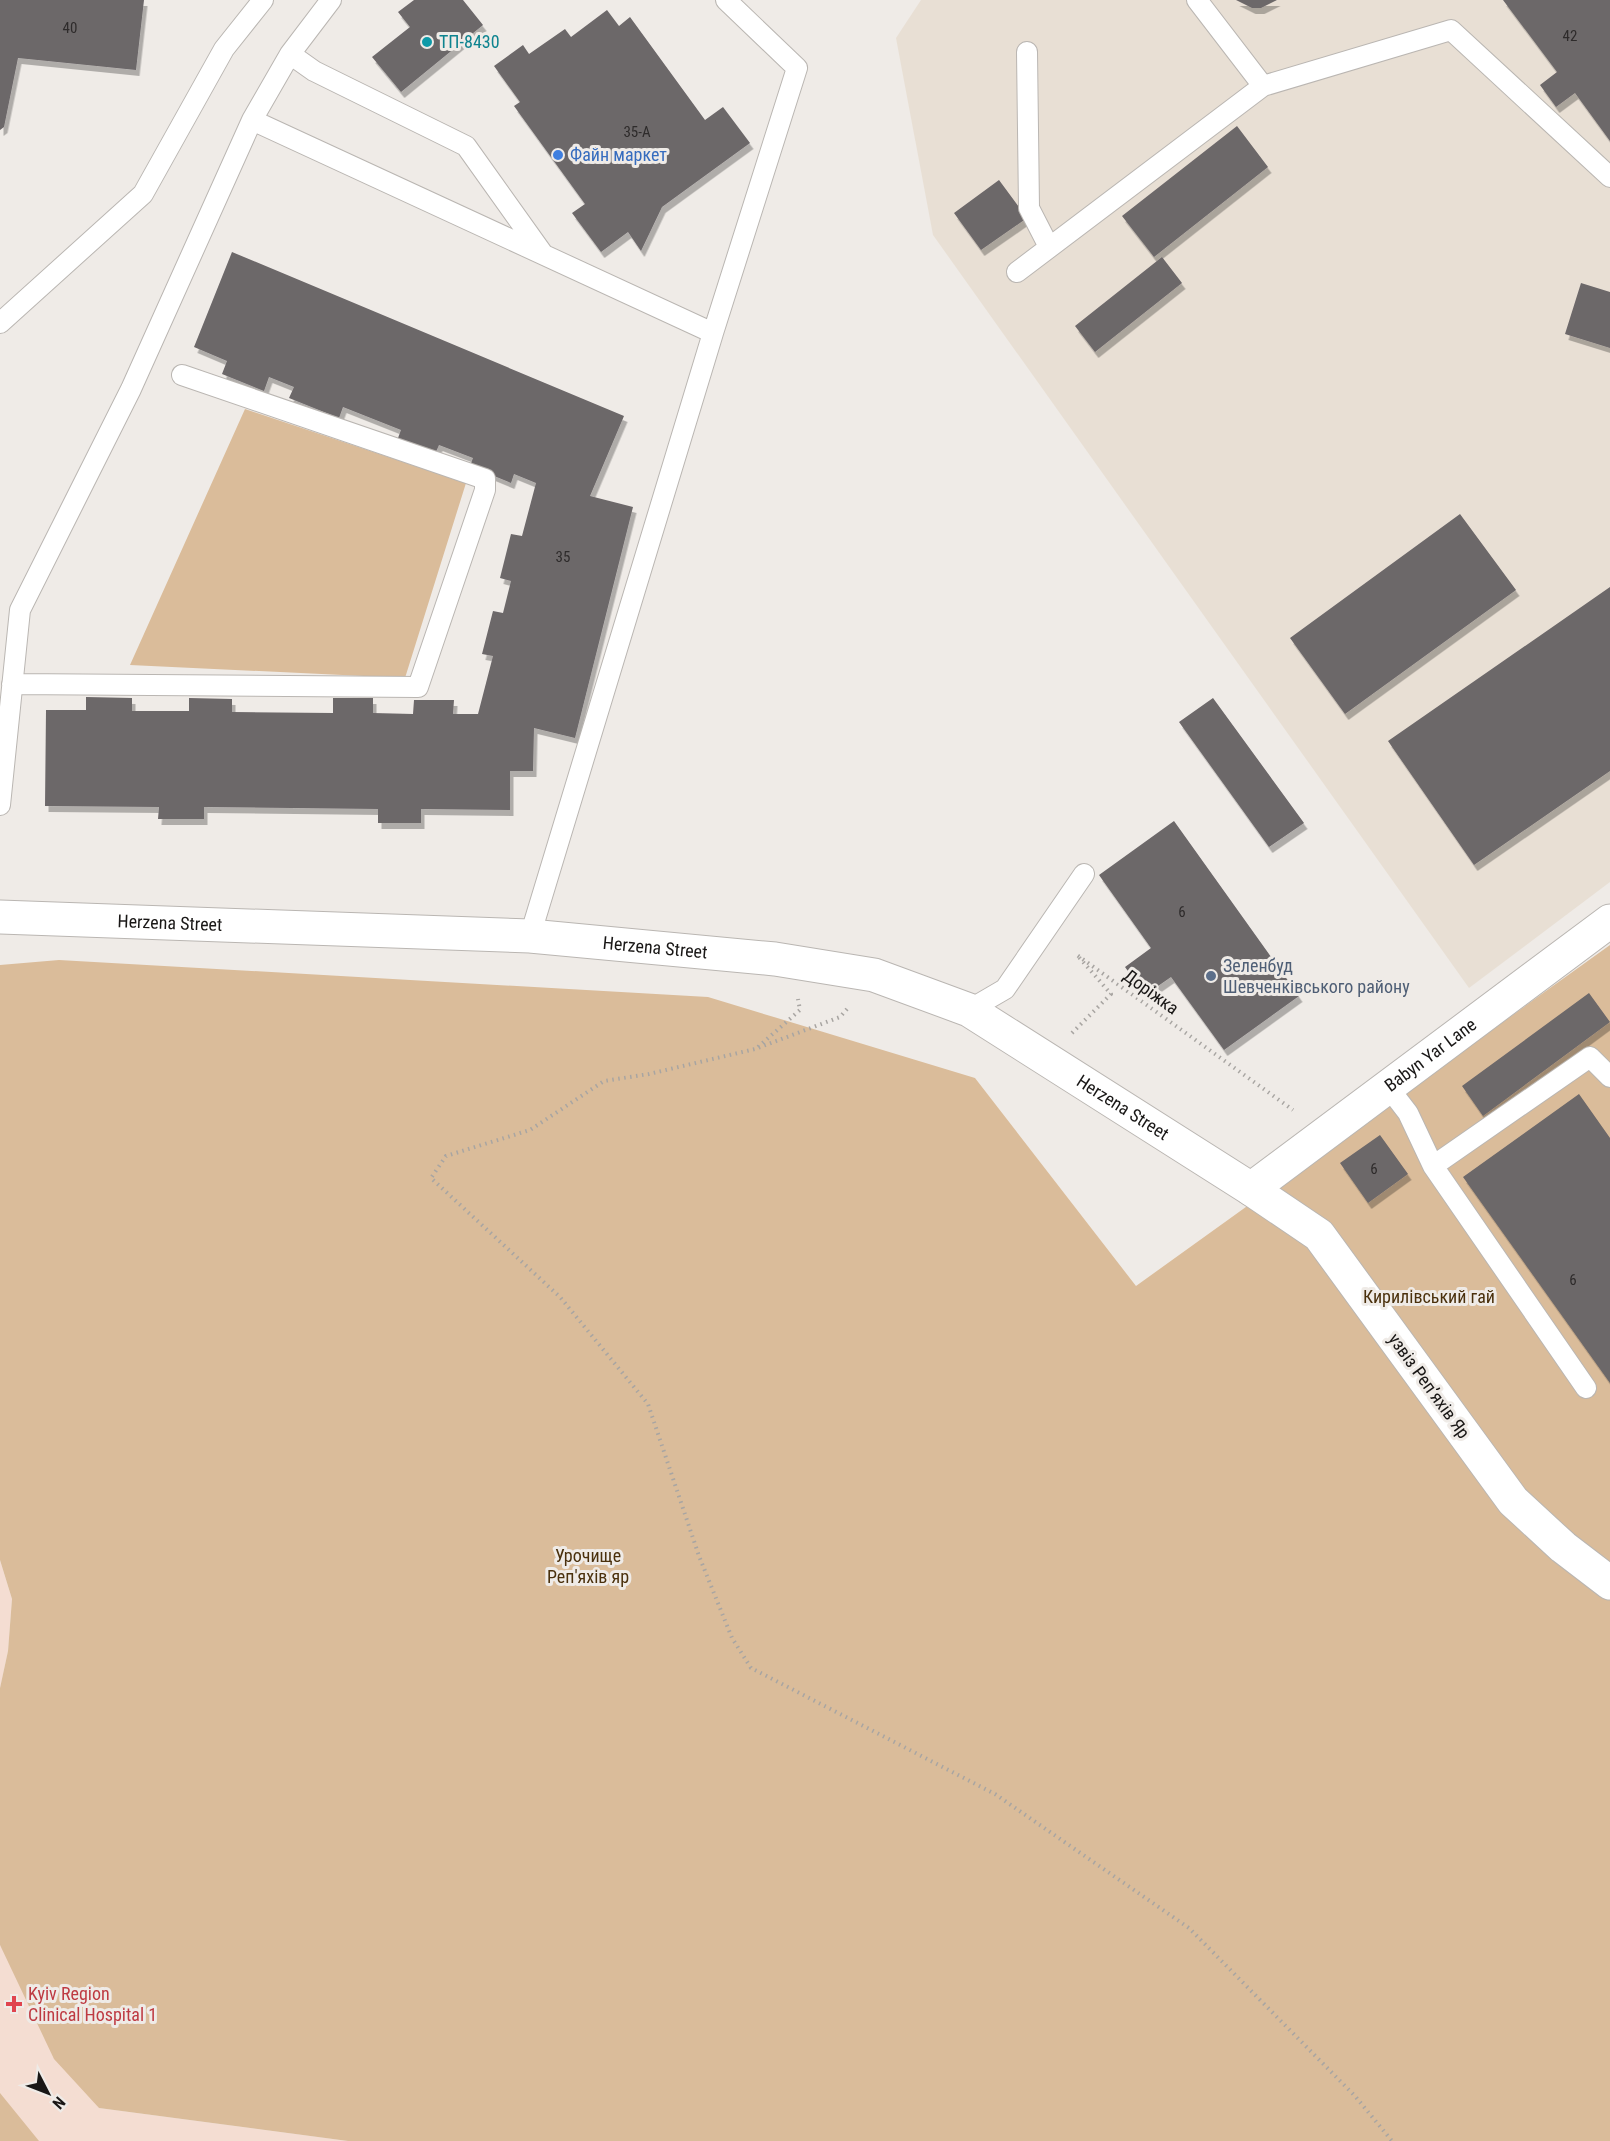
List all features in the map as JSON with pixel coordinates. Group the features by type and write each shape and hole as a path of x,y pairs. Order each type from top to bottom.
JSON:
{"street":[{"name":"Herzena Street","path":"0,917 530,936 793,962 874,975 969,1010 1251,1190"},
{"name":"Babyn Yar Lane","path":"1251,1190 1610,921"},
{"name":"узвіз Репʼяхів Яр","path":"1251,1190 1318,1235 1513,1501 1563,1547 1610,1583"}],"lane":[{"path":"0,323 143,194 224,50 263,0"},
{"path":"0,805 20,610 131,389 252,120 290,54 331,0"},
{"path":"530,936 713,333 797,68 726,0"},
{"path":"1197,0 1263,86"},
{"path":"1017,272 1263,86 1452,30 1610,177"},
{"path":"1027,52 1029,208 1049,247"},
{"path":"290,54 314,71 466,146 545,256"},
{"path":"252,120 713,333"},
{"path":"12,684 418,687 485,489 484,479 182,375"},
{"path":"969,1010 1005,989 1084,874"},
{"path":"1433,1166 1590,1057 1610,1077"},
{"path":"1388,1087 1408,1113 1433,1166 1586,1388"}],"path":[{"name":"Доріжка","path":"1046,1059 1111,994 1077,955 1325,1134"},
{"path":"755,1049 800,1010 793,962"},
{"path":"874,975 840,1017 755,1049 649,1074 604,1081 530,1130 446,1156 431,1178 560,1297 648,1404 699,1556 732,1638 751,1668 995,1794 1189,1928 1355,2096 1392,2141"}],"shaded area":[{"path":"921,0 1610,0 1610,882 1469,988 933,235 896,38"},
{"path":"0,1560 12,1599 8,1651 0,1688"},
{"name":"Kyiv Region Clinical Hospital 1","path":"0,1945 99,2108 348,2141 0,2141"}],"green space":[{"path":"245,409 466,483 405,678 130,665"},
{"name":"Урочище Реп'яхів яр","path":"1610,945 1610,2141 348,2141 99,2108 54,2059 0,1945 0,1688 8,1651 12,1599 0,1560 0,965 59,960 708,997 975,1078 1136,1286"},
{"path":"0,2093 39,2141 0,2141"}],"building":[{"path":"0,0 144,0 136,70 18,58 4,127 0,130"},
{"name":"ТП-8430","path":"414,0 463,0 483,25 401,92 372,57 410,27 398,12"},
{"path":"1236,0 1277,0 1261,8 1252,8"},
{"path":"1503,0 1610,0 1610,141 1575,93 1556,107 1540,85 1557,72"},
{"path":"607,10 619,26 630,17 705,120 723,107 750,143 662,207 641,251 628,232 601,252 572,213 585,204 514,106 520,102 494,66 523,45 529,54 565,29 571,37"},
{"path":"1237,126 1268,167 1154,257 1122,216"},
{"path":"999,180 1027,218 981,250 954,213"},
{"path":"232,252 624,416 590,496 633,507 575,738 534,728 533,771 510,771 510,810 421,809 421,823 378,823 378,809 204,807 204,819 158,819 159,807 45,806 46,710 86,710 86,697 132,698 132,711 189,711 189,698 232,699 232,712 333,713 333,698 373,698 373,713 413,714 414,700 454,700 453,714 478,714 493,656 482,654 493,611 503,613 511,581 500,578 511,534 522,536 536,483 514,474 511,483 470,466 473,458 439,445 435,454 398,438 401,430 343,407 339,418 289,398 294,387 269,377 264,391 222,374 227,361 194,347"},
{"path":"1162,257 1182,283 1095,352 1075,326"},
{"path":"1581,283 1610,292 1610,348 1565,334"},
{"path":"1460,514 1516,590 1345,714 1290,638"},
{"path":"1610,587 1610,771 1474,865 1388,741"},
{"path":"1213,698 1304,823 1269,847 1179,722"},
{"path":"1174,821 1299,996 1224,1050 1171,977 1145,995 1125,967 1151,948 1099,875"},
{"path":"1589,993 1610,1022 1483,1116 1462,1086"},
{"path":"1579,1094 1610,1138 1610,1383 1463,1177"},
{"path":"1380,1135 1408,1174 1368,1203 1340,1163"}],"place":[{"name":"ТП-8430","path":"427,42"},
{"name":"Файн маркет","path":"558,155"},
{"name":"Зеленбуд Шевченківського району","path":"1211,976"},
{"name":"Kyiv Region Clinical Hospital 1","path":"14,2004"}],"park label":[{"name":"Кирилівський гай","path":"1429,1297"}]}
